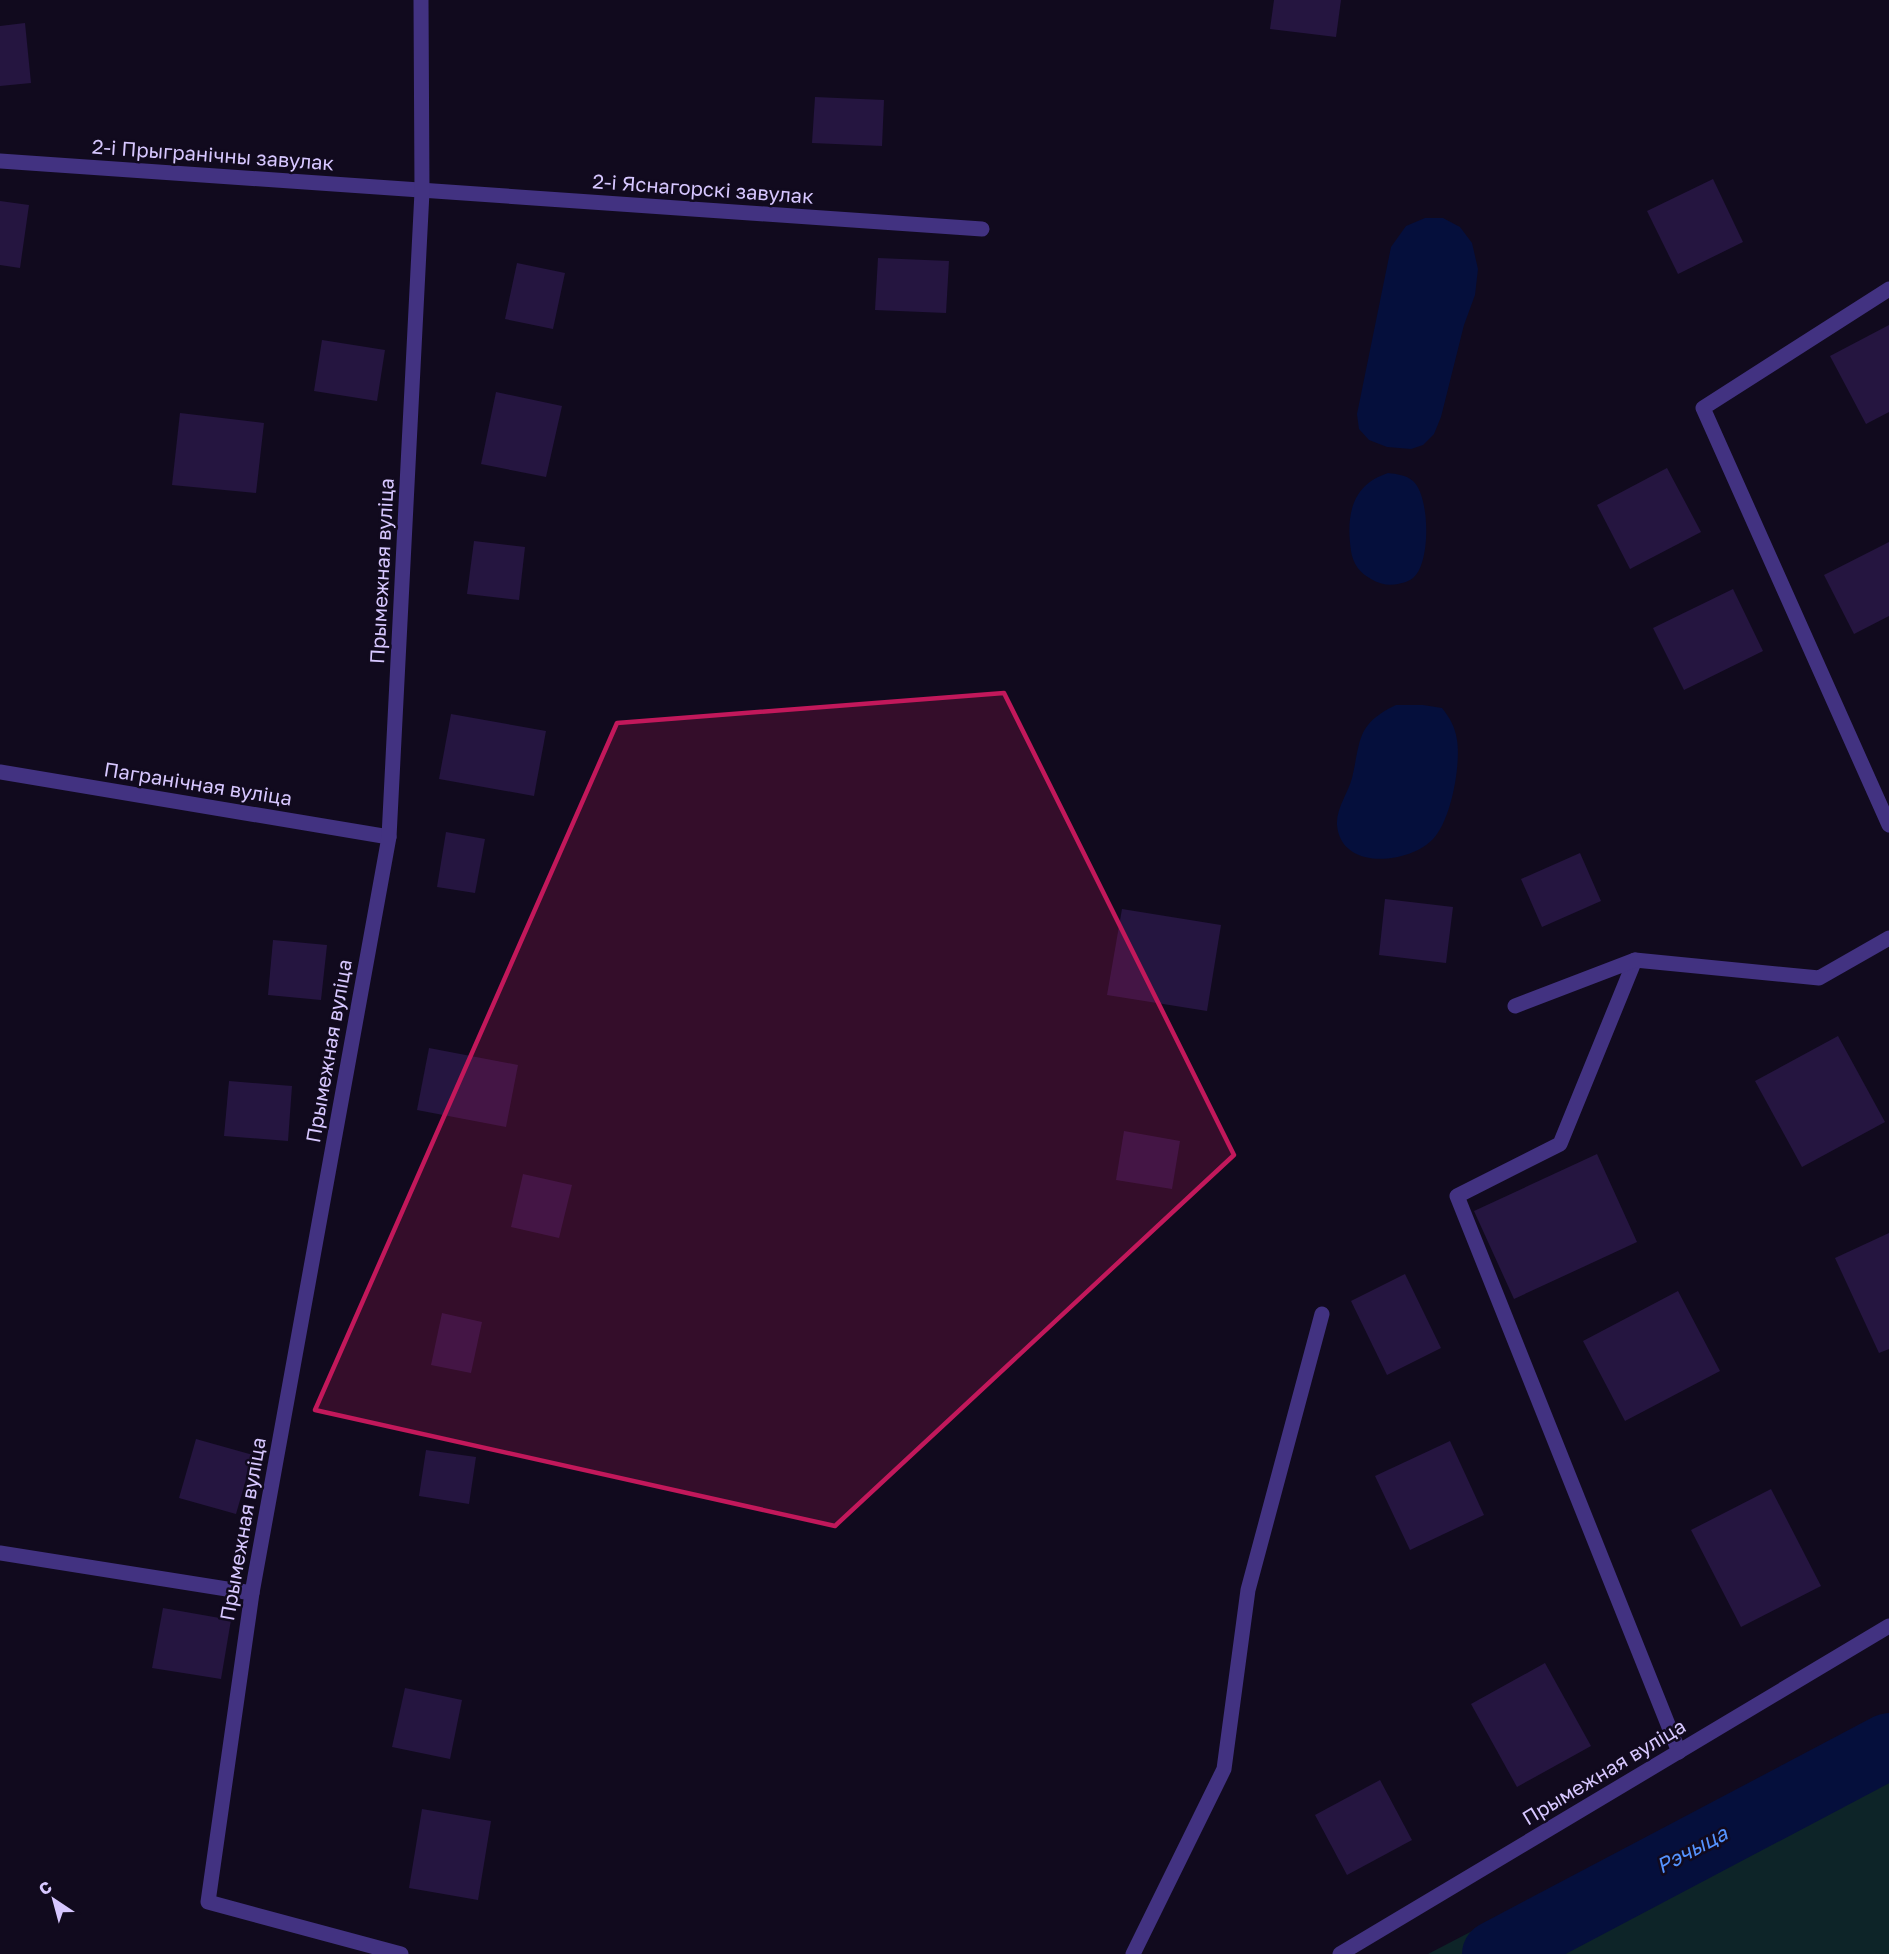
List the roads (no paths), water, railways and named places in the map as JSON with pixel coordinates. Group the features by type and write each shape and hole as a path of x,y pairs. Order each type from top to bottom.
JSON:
{"street":[{"name":"Прымежная вуліца","path":"401,1954 208,1902 252,1593 389,837 422,192 421,0"},
{"name":"2-і Прыгранічны завулак","path":"0,161 422,192"},
{"name":"2-і Яснагорскі завулак","path":"422,192 982,229"},
{"path":"1889,289 1703,408 1889,825"},
{"name":"Пагранічная вуліца","path":"0,772 389,837"},
{"path":"1515,1006 1635,960 1819,978 1889,938"},
{"path":"1635,960 1560,1144 1456,1196 1679,1752"},
{"path":"1133,1954 1224,1769 1248,1590 1322,1314"},
{"path":"0,1552 252,1593"},
{"name":"Прымежная вуліца","path":"1340,1954 1889,1626"}],"waterway":[{"name":"Рэчыца","path":"1495,1954 1889,1746"}]}
